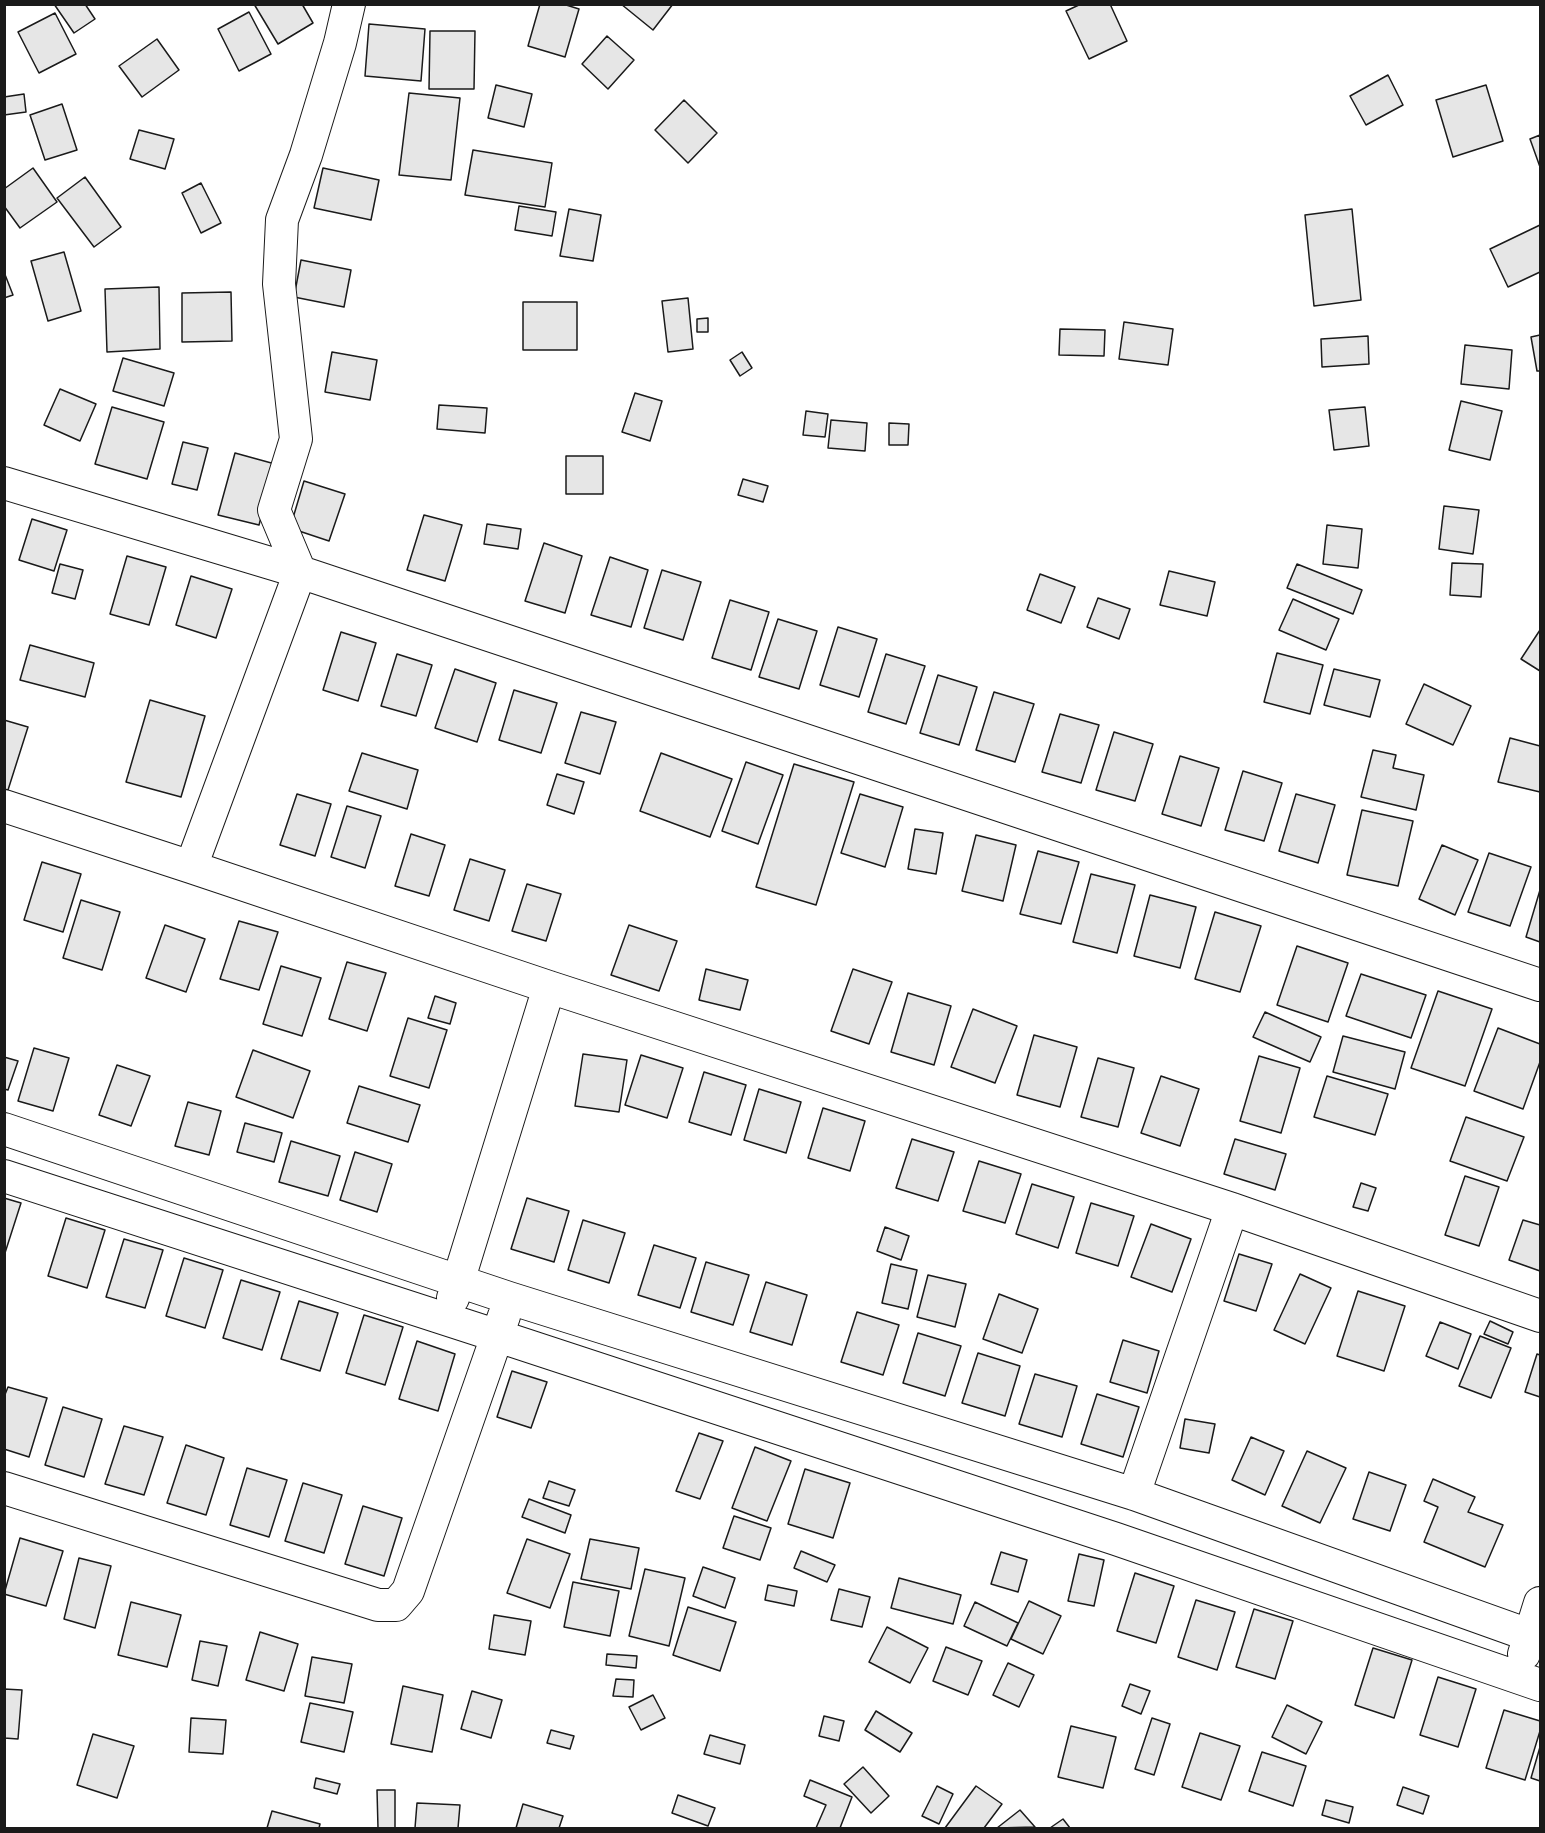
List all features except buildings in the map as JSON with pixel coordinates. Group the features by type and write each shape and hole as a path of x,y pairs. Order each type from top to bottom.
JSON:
{"street":[{"path":"191,867 300,572 274,510 296,439 279,284 282,220 306,154 340,43 349,4"},
{"path":"4,483 300,572 1540,985"},
{"path":"4,806 549,987 1232,1209 1540,1316"},
{"path":"447,1319 549,987"},
{"path":"4,1129 509,1298 1134,1494 1535,1637"},
{"path":"4,1176 1116,1539 1528,1681 1540,1603"},
{"path":"141,1220 152,1178"},
{"path":"1134,1494 1232,1209"},
{"path":"4,1488 378,1605 396,1605 408,1591 498,1336 509,1298"},
{"path":"784,1430 796,1388"}]}
